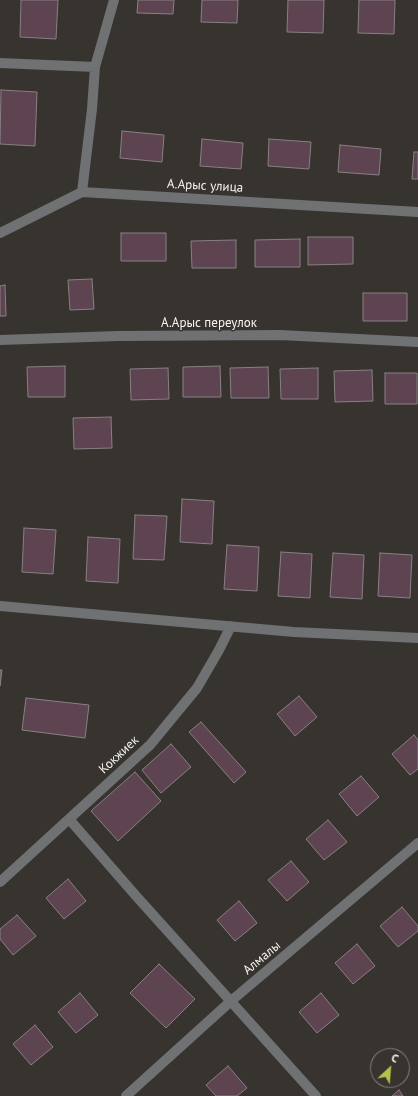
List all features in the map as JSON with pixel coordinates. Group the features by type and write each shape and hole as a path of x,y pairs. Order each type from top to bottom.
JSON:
{"street":[{"path":"0,234 82,192 92,109 95,67 114,0"},
{"path":"0,63 95,67"},
{"name":"А.Арыс улица","path":"82,192 418,212"},
{"name":"А.Арыс переулок","path":"0,340 118,336 280,336 418,342"},
{"path":"0,606 294,632 418,638"},
{"name":"Кокжиек","path":"0,882 150,745 198,688 219,650 230,626"},
{"path":"69,819 316,1096"},
{"name":"Алмалы","path":"126,1096 231,1001 418,843"}],"building":[{"path":"21,0 58,0 56,39 20,37"},
{"path":"138,0 174,0 173,14 137,13"},
{"path":"202,0 238,0 237,23 201,22"},
{"path":"288,0 324,0 323,33 287,32"},
{"path":"359,0 395,0 394,34 358,33"},
{"path":"1,90 37,92 35,146 0,144"},
{"path":"122,131 164,135 162,162 120,158"},
{"path":"202,139 243,143 241,169 200,166"},
{"path":"269,139 311,142 309,169 268,166"},
{"path":"340,145 381,149 379,175 338,172"},
{"path":"414,152 418,152 418,179 412,179"},
{"path":"121,233 166,233 166,261 121,261"},
{"path":"308,237 353,237 353,264 308,265"},
{"path":"300,239 300,267 255,267 255,240"},
{"path":"236,240 236,268 192,268 191,241"},
{"path":"92,279 94,309 70,310 68,280"},
{"path":"5,285 6,316 0,316 0,286"},
{"path":"363,293 407,293 407,321 363,321"},
{"path":"65,366 65,397 28,397 27,367"},
{"path":"220,366 221,397 183,397 183,367"},
{"path":"268,367 269,398 231,398 230,368"},
{"path":"168,368 169,399 131,400 130,369"},
{"path":"318,368 318,399 281,399 280,369"},
{"path":"372,370 373,401 335,402 334,371"},
{"path":"385,373 417,373 417,404 385,404"},
{"path":"111,417 112,448 74,449 73,418"},
{"path":"182,499 214,501 212,544 180,542"},
{"path":"135,515 167,516 164,560 133,559"},
{"path":"24,528 56,530 53,574 22,572"},
{"path":"88,537 120,539 118,583 86,581"},
{"path":"227,545 259,547 257,591 224,589"},
{"path":"281,552 312,554 310,598 278,596"},
{"path":"333,553 364,555 362,599 330,597"},
{"path":"380,553 412,555 410,598 378,596"},
{"path":"0,670 2,670 0,686"},
{"path":"299,696 317,717 295,736 277,714"},
{"path":"26,698 89,705 85,738 22,730"},
{"path":"201,722 246,772 234,783 189,732"},
{"path":"414,735 418,740 418,769 410,775 392,754"},
{"path":"171,744 191,767 161,793 142,770"},
{"path":"135,772 161,801 118,841 91,811"},
{"path":"361,776 379,797 357,816 339,794"},
{"path":"328,820 347,842 324,860 306,839"},
{"path":"291,861 309,882 287,901 268,880"},
{"path":"68,879 86,901 64,919 46,898"},
{"path":"239,901 257,923 235,941 217,920"},
{"path":"402,907 418,926 418,931 398,947 380,926"},
{"path":"17,915 36,936 13,955 0,939 0,929"},
{"path":"357,944 375,966 353,984 335,963"},
{"path":"159,964 195,999 166,1028 130,993"},
{"path":"80,993 98,1015 76,1033 58,1012"},
{"path":"321,993 339,1015 317,1033 299,1012"},
{"path":"35,1025 53,1047 31,1065 13,1044"},
{"path":"228,1066 247,1088 237,1096 216,1096 206,1085"},
{"path":"399,1090 403,1096 392,1096"}]}
